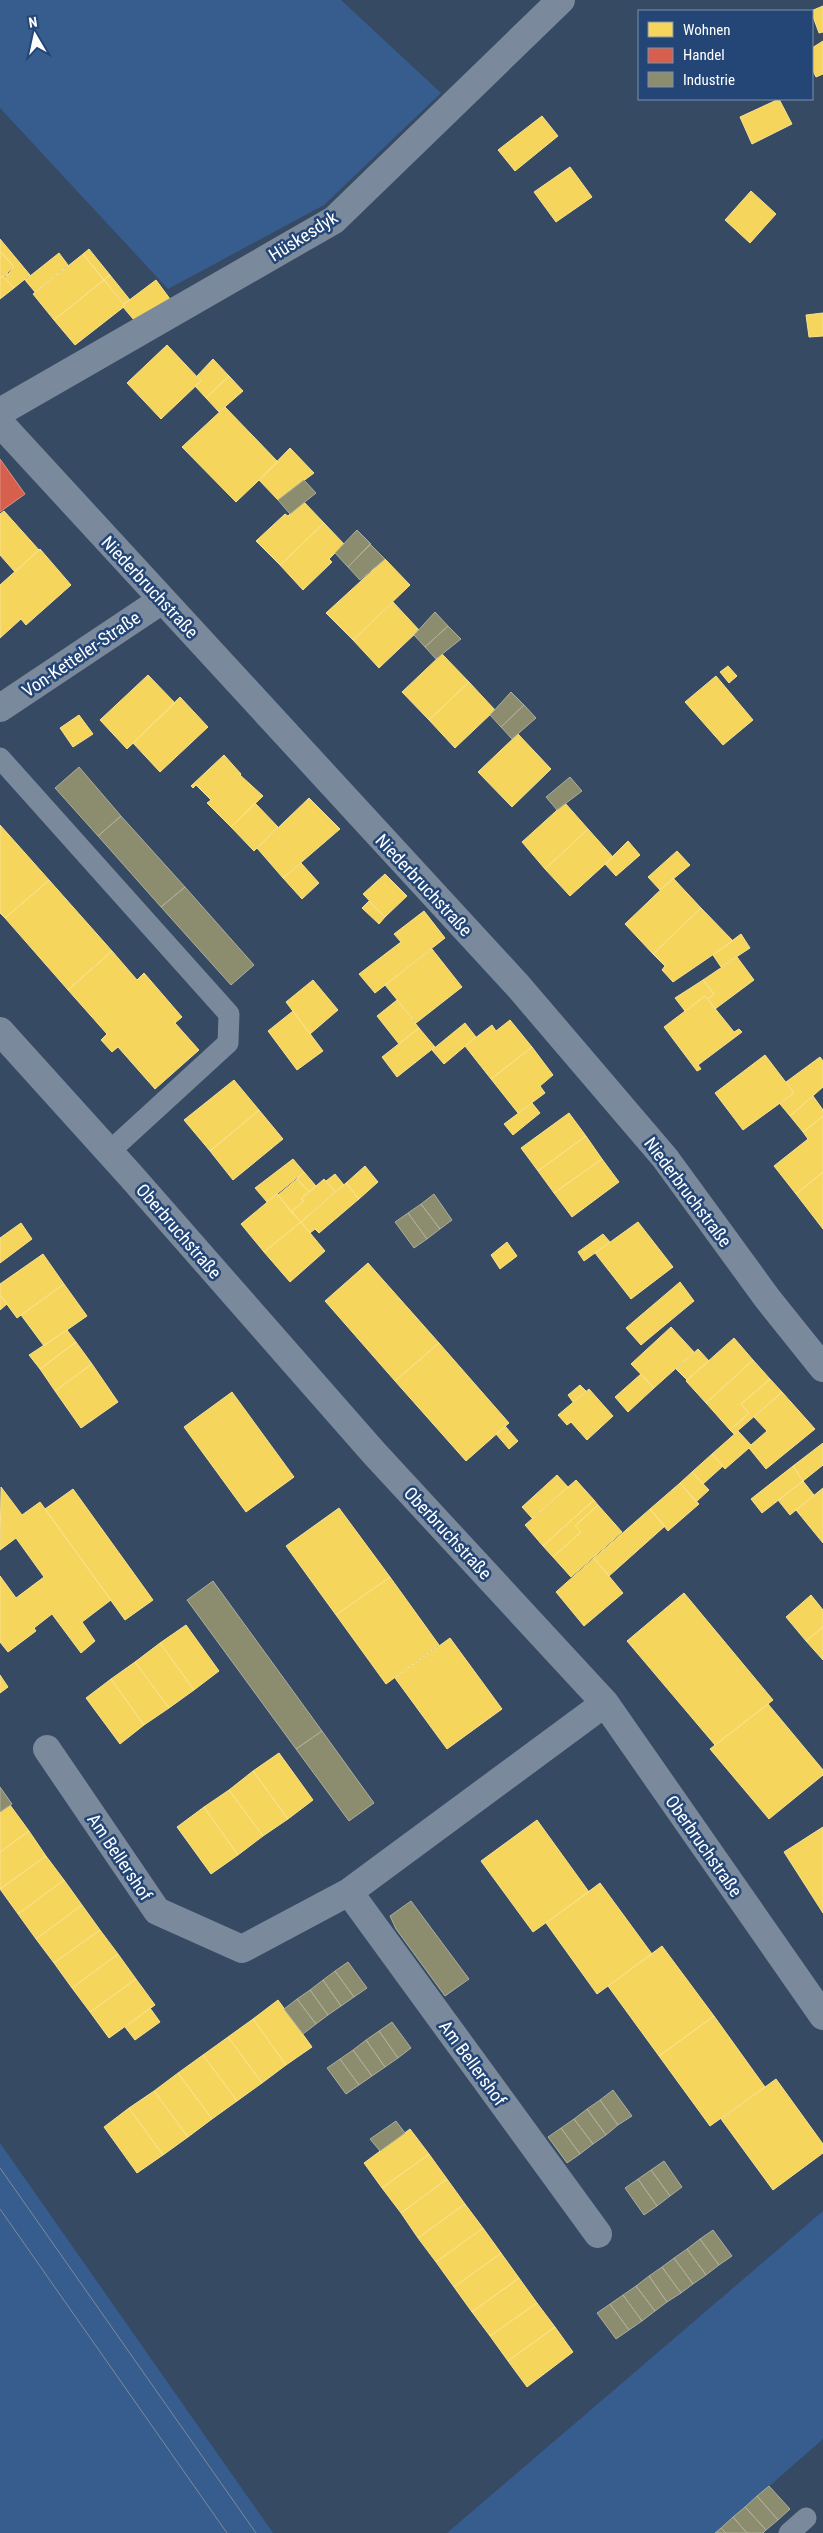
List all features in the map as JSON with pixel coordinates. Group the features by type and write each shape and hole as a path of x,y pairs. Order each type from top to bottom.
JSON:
{"street":[{"name":"Hüskesdyk","path":"0,412 334,220 561,0"},
{"name":"Niederbruchstraße","path":"0,423 519,987 665,1158 767,1298 823,1368"},
{"name":"Von-Ketteler-Straße","path":"0,708 162,600"},
{"name":"Oberbruchstraße","path":"0,1031 374,1453 605,1703 823,2016"},
{"name":"Am Bellershof","path":"47,1749 157,1911 242,1949 349,1892 605,1703"},
{"name":"Am Bellershof","path":"349,1892 598,2234"}],"lane":[{"path":"0,758 228,1014 228,1043 109,1152"},
{"path":"789,2533 806,2518"}],"shaded area":[{"path":"0,0 341,0 441,93 324,205 168,289 0,108"},
{"path":"0,2143 273,2533 0,2533"},
{"path":"823,2211 823,2439 716,2533 447,2533"}],"building: Wohnen":[{"path":"823,6 823,32 819,33 813,16 813,10"},
{"path":"823,41 823,74 816,77 813,71 813,47"},
{"path":"780,100 792,124 752,144 740,117"},
{"path":"542,116 558,136 515,171 498,150"},
{"path":"570,167 592,197 556,222 534,192"},
{"path":"751,191 776,214 750,243 725,220"},
{"path":"0,239 30,275 14,288 5,278 14,267 0,251"},
{"path":"89,249 110,275 104,280 83,254"},
{"path":"0,251 14,267 7,273 8,275 0,278"},
{"path":"59,253 68,265 35,292 25,280"},
{"path":"83,254 104,280 54,320 33,294"},
{"path":"110,275 130,300 124,304 104,280"},
{"path":"3,276 14,288 0,299 0,278"},
{"path":"104,280 125,306 75,345 54,320"},
{"path":"156,280 170,299 134,320 123,307 124,304"},
{"path":"823,313 823,336 809,337 806,315"},
{"path":"167,345 201,381 161,419 127,383"},
{"path":"213,359 229,376 206,398 195,386 201,381 197,376"},
{"path":"229,376 243,391 219,412 206,398"},
{"path":"225,407 278,462 236,502 182,447"},
{"path":"290,448 314,473 278,500 259,480"},
{"path":"303,501 324,523 280,565 256,541 285,514 288,516"},
{"path":"4,511 39,550 15,572 0,555 0,514"},
{"path":"324,523 344,544 329,559 332,562 303,590 280,565"},
{"path":"40,549 71,585 26,625 21,619 0,638 0,585"},
{"path":"385,559 410,585 353,640 326,613"},
{"path":"393,602 419,630 379,668 353,640"},
{"path":"442,654 469,682 429,720 402,692"},
{"path":"728,666 737,676 729,683 720,672"},
{"path":"148,675 175,703 127,749 100,720"},
{"path":"716,676 753,720 723,745 685,702"},
{"path":"469,682 495,710 455,748 429,720"},
{"path":"180,697 208,727 160,772 133,743"},
{"path":"79,715 93,734 73,747 60,728"},
{"path":"518,734 551,769 512,807 478,772"},
{"path":"224,755 240,775 263,796 231,827 207,803 211,800 196,785 193,788 191,786"},
{"path":"309,798 340,829 283,878 257,848"},
{"path":"255,803 278,827 254,851 231,827"},
{"path":"565,803 588,829 545,869 522,842"},
{"path":"0,825 49,880 5,918 0,913"},
{"path":"588,829 613,857 570,896 545,869"},
{"path":"628,841 640,855 616,876 605,864"},
{"path":"677,851 690,865 660,890 648,877"},
{"path":"301,863 319,883 302,899 283,878"},
{"path":"385,874 407,896 385,917 363,894"},
{"path":"673,878 701,908 653,954 625,924"},
{"path":"49,880 112,951 68,990 5,918"},
{"path":"369,901 385,917 379,924 362,908"},
{"path":"701,908 733,941 673,982 662,970 665,966 653,954"},
{"path":"424,911 445,938 375,993 359,974 401,942 394,934"},
{"path":"741,934 750,948 721,967 713,955"},
{"path":"432,949 462,987 416,1023 385,985"},
{"path":"112,951 137,980 144,973 182,1017 175,1023 199,1050 155,1089 118,1047 112,1052 101,1040 107,1034 68,990"},
{"path":"737,957 754,980 715,1009 708,999 714,994 703,980"},
{"path":"313,980 338,1010 310,1034 286,1002"},
{"path":"703,980 714,994 708,999 705,996 685,1011 675,998"},
{"path":"705,996 734,1032 739,1029 742,1032 698,1065 701,1069 697,1071 664,1027"},
{"path":"397,1000 419,1028 399,1044 377,1016"},
{"path":"293,1011 323,1051 297,1070 268,1031"},
{"path":"510,1020 532,1047 491,1079 465,1046 492,1025 496,1031"},
{"path":"465,1023 476,1037 444,1064 432,1050"},
{"path":"419,1028 435,1047 397,1077 382,1057"},
{"path":"532,1047 553,1075 540,1086 545,1093 518,1113 491,1079"},
{"path":"765,1055 794,1093 743,1130 715,1093"},
{"path":"820,1057 823,1061 823,1087 790,1116 780,1104 794,1093 786,1082"},
{"path":"234,1080 259,1110 210,1151 184,1120"},
{"path":"813,1096 823,1110 823,1116 803,1132 790,1116"},
{"path":"532,1103 540,1113 513,1135 504,1124"},
{"path":"259,1110 283,1139 233,1180 210,1151"},
{"path":"569,1113 586,1136 538,1171 521,1148"},
{"path":"823,1116 823,1172 796,1194 774,1166 808,1139 803,1132"},
{"path":"586,1136 602,1159 554,1193 538,1171"},
{"path":"293,1159 304,1172 267,1202 255,1188"},
{"path":"602,1159 619,1182 572,1217 554,1193"},
{"path":"365,1166 378,1182 359,1199 346,1183"},
{"path":"304,1172 316,1186 309,1192 297,1179"},
{"path":"823,1172 823,1229 796,1194"},
{"path":"335,1174 344,1185 335,1192 326,1181"},
{"path":"297,1179 309,1192 301,1199 304,1201 291,1212 278,1195"},
{"path":"324,1179 335,1192 301,1222 291,1212 304,1201 301,1199"},
{"path":"346,1183 359,1199 319,1233 315,1229 310,1233 301,1222"},
{"path":"277,1194 301,1222 264,1252 241,1224"},
{"path":"301,1222 325,1251 290,1282 264,1252"},
{"path":"638,1222 673,1267 631,1299 595,1253"},
{"path":"21,1223 32,1239 0,1263 0,1238"},
{"path":"603,1234 610,1242 584,1261 578,1252"},
{"path":"507,1242 517,1256 500,1269 491,1255"},
{"path":"43,1254 64,1284 17,1318 0,1295 0,1284"},
{"path":"368,1263 439,1343 395,1381 325,1301"},
{"path":"680,1282 694,1301 641,1345 626,1328"},
{"path":"64,1284 87,1316 44,1346 21,1315"},
{"path":"0,1295 7,1304 0,1310"},
{"path":"671,1327 694,1352 654,1388 631,1364"},
{"path":"67,1330 76,1342 40,1369 29,1355"},
{"path":"734,1338 753,1360 706,1403 686,1381"},
{"path":"76,1342 92,1364 55,1391 40,1369"},
{"path":"439,1343 509,1423 466,1461 395,1381"},
{"path":"698,1349 709,1361 687,1380 676,1369"},
{"path":"753,1360 770,1379 741,1404 749,1413 730,1430 706,1403"},
{"path":"92,1364 118,1402 81,1428 55,1391"},
{"path":"641,1374 654,1388 628,1412 615,1397"},
{"path":"770,1379 782,1392 734,1434 730,1430 749,1413 741,1404"},
{"path":"580,1385 586,1391 573,1402 568,1395"},
{"path":"589,1389 613,1416 587,1440 571,1422 567,1425 558,1415"},
{"path":"232,1392 294,1477 246,1512 184,1427"},
{"path":"782,1392 815,1429 766,1469 749,1448 725,1469 712,1454 738,1431 751,1445 767,1431 754,1417"},
{"path":"505,1426 518,1441 509,1449 496,1434"},
{"path":"823,1443 823,1465 803,1481 793,1466"},
{"path":"712,1454 723,1466 703,1484 692,1472"},
{"path":"793,1466 803,1481 762,1513 751,1499"},
{"path":"692,1472 709,1490 696,1502 680,1483"},
{"path":"557,1475 568,1487 532,1518 522,1507"},
{"path":"576,1480 594,1500 543,1546 525,1525"},
{"path":"803,1481 814,1495 790,1515 778,1500"},
{"path":"680,1483 699,1504 668,1531 650,1509"},
{"path":"1,1487 22,1515 40,1502 111,1600 82,1622 95,1641 81,1653 52,1614 34,1628 36,1631 8,1652 0,1642 0,1576 16,1598 44,1577 16,1538 0,1550"},
{"path":"823,1488 823,1543 796,1510"},
{"path":"73,1489 153,1600 125,1620 45,1509"},
{"path":"594,1500 598,1505 575,1526 581,1532 553,1557 543,1546"},
{"path":"598,1505 622,1532 571,1577 553,1557 581,1532 575,1526"},
{"path":"339,1508 390,1577 336,1615 286,1546"},
{"path":"650,1509 665,1526 609,1576 594,1558"},
{"path":"594,1558 623,1593 584,1626 556,1592"},
{"path":"390,1577 439,1645 386,1684 336,1615"},
{"path":"684,1593 773,1700 715,1745 627,1641"},
{"path":"811,1595 823,1610 823,1627 806,1641 786,1617"},
{"path":"186,1625 219,1671 194,1690 160,1643"},
{"path":"823,1627 823,1660 806,1641"},
{"path":"450,1638 502,1709 447,1749 395,1678"},
{"path":"160,1643 194,1690 169,1708 135,1662"},
{"path":"135,1662 169,1708 144,1725 111,1679"},
{"path":"0,1675 8,1687 0,1693"},
{"path":"111,1679 144,1725 120,1744 86,1698"},
{"path":"768,1704 823,1770 823,1775 769,1819 710,1749"},
{"path":"279,1753 313,1800 288,1819 253,1771"},
{"path":"253,1771 288,1819 263,1836 229,1790"},
{"path":"229,1790 263,1836 238,1855 204,1807"},
{"path":"10,1805 29,1831 0,1852 0,1812"},
{"path":"204,1807 238,1855 211,1874 177,1827"},
{"path":"537,1820 589,1892 533,1932 481,1861"},
{"path":"823,1827 823,1913 784,1852"},
{"path":"29,1831 46,1856 0,1889 0,1852"},
{"path":"46,1856 64,1880 18,1914 0,1889"},
{"path":"64,1880 82,1905 36,1939 18,1914"},
{"path":"600,1883 652,1954 597,1994 546,1923"},
{"path":"82,1905 100,1930 54,1963 36,1939"},
{"path":"100,1930 118,1954 72,1988 54,1963"},
{"path":"662,1946 714,2016 659,2056 608,1986"},
{"path":"118,1954 136,1979 90,2012 72,1988"},
{"path":"136,1979 155,2005 109,2038 90,2012"},
{"path":"278,2000 312,2047 286,2065 253,2019"},
{"path":"150,2008 160,2022 135,2040 125,2027"},
{"path":"714,2016 765,2087 710,2126 659,2056"},
{"path":"253,2019 286,2065 262,2083 228,2037"},
{"path":"228,2037 262,2083 237,2101 203,2055"},
{"path":"203,2055 237,2101 212,2119 178,2073"},
{"path":"178,2073 212,2119 188,2137 154,2091"},
{"path":"776,2079 823,2144 823,2153 773,2190 721,2119"},
{"path":"154,2091 188,2137 163,2155 129,2108"},
{"path":"129,2108 163,2155 137,2173 104,2127"},
{"path":"410,2129 429,2154 382,2188 364,2163"},
{"path":"429,2154 447,2179 401,2213 382,2188"},
{"path":"447,2179 465,2204 418,2238 401,2213"},
{"path":"465,2204 483,2228 436,2262 418,2238"},
{"path":"483,2228 501,2253 454,2287 436,2262"},
{"path":"501,2253 519,2278 472,2312 454,2287"},
{"path":"519,2278 537,2303 490,2336 472,2312"},
{"path":"537,2303 555,2327 508,2361 490,2336"},
{"path":"555,2327 573,2352 527,2387 508,2361"}],"building: Handel":[{"path":"0,459 25,494 0,512"}],"building: Industrie":[{"path":"304,480 316,493 290,514 278,500"},
{"path":"357,530 371,544 348,567 335,553"},
{"path":"370,544 385,559 360,580 348,567"},
{"path":"435,612 448,626 425,647 414,635"},
{"path":"448,626 461,639 436,659 425,647"},
{"path":"511,692 524,705 501,727 490,715"},
{"path":"524,705 536,718 512,739 501,727"},
{"path":"79,767 121,816 98,836 55,788"},
{"path":"570,777 582,791 557,810 546,797"},
{"path":"121,816 185,887 161,907 98,836"},
{"path":"185,887 254,965 231,985 161,907"},
{"path":"434,1194 452,1220 440,1229 421,1204"},
{"path":"421,1204 440,1229 427,1239 408,1213"},
{"path":"408,1213 427,1239 414,1248 395,1222"},
{"path":"213,1581 322,1731 296,1749 187,1600"},
{"path":"322,1731 374,1803 349,1821 296,1749"},
{"path":"0,1787 12,1804 0,1812"},
{"path":"411,1901 469,1979 445,1996 396,1929 390,1916"},
{"path":"348,1962 367,1988 354,1997 335,1971"},
{"path":"335,1971 354,1997 341,2006 323,1980"},
{"path":"323,1980 341,2006 328,2015 310,1990"},
{"path":"310,1990 328,2015 316,2024 297,1999"},
{"path":"297,1999 316,2024 303,2034 284,2009"},
{"path":"392,2022 411,2048 398,2058 379,2031"},
{"path":"379,2031 398,2058 385,2067 366,2040"},
{"path":"366,2040 385,2067 372,2076 353,2050"},
{"path":"353,2050 372,2076 359,2085 340,2059"},
{"path":"340,2059 359,2085 346,2094 327,2068"},
{"path":"613,2090 632,2116 618,2125 600,2100"},
{"path":"600,2100 618,2125 606,2135 587,2109"},
{"path":"587,2109 606,2135 593,2144 574,2119"},
{"path":"574,2119 593,2144 580,2154 561,2128"},
{"path":"396,2121 405,2133 380,2151 370,2139"},
{"path":"561,2128 580,2154 567,2163 548,2137"},
{"path":"664,2161 682,2187 670,2196 651,2170"},
{"path":"651,2170 670,2196 657,2206 638,2179"},
{"path":"638,2179 657,2206 644,2215 625,2188"},
{"path":"713,2230 732,2256 719,2265 700,2239"},
{"path":"700,2239 719,2265 706,2275 687,2249"},
{"path":"687,2249 706,2275 693,2284 674,2258"},
{"path":"674,2258 693,2284 681,2293 662,2267"},
{"path":"662,2267 681,2293 667,2302 649,2276"},
{"path":"649,2276 667,2302 655,2311 636,2286"},
{"path":"636,2286 655,2311 642,2321 623,2295"},
{"path":"623,2295 642,2321 629,2330 610,2304"},
{"path":"610,2304 629,2330 616,2339 597,2313"},
{"path":"769,2486 790,2509 778,2520 757,2496"},
{"path":"757,2496 778,2520 766,2530 745,2507"},
{"path":"745,2507 766,2530 763,2533 747,2533 733,2517"},
{"path":"733,2517 747,2533 726,2533 721,2528"},
{"path":"721,2528 726,2533 715,2533"}],"tram line":[{"path":"0,2168 256,2533"},
{"path":"0,2209 227,2533"}]}
